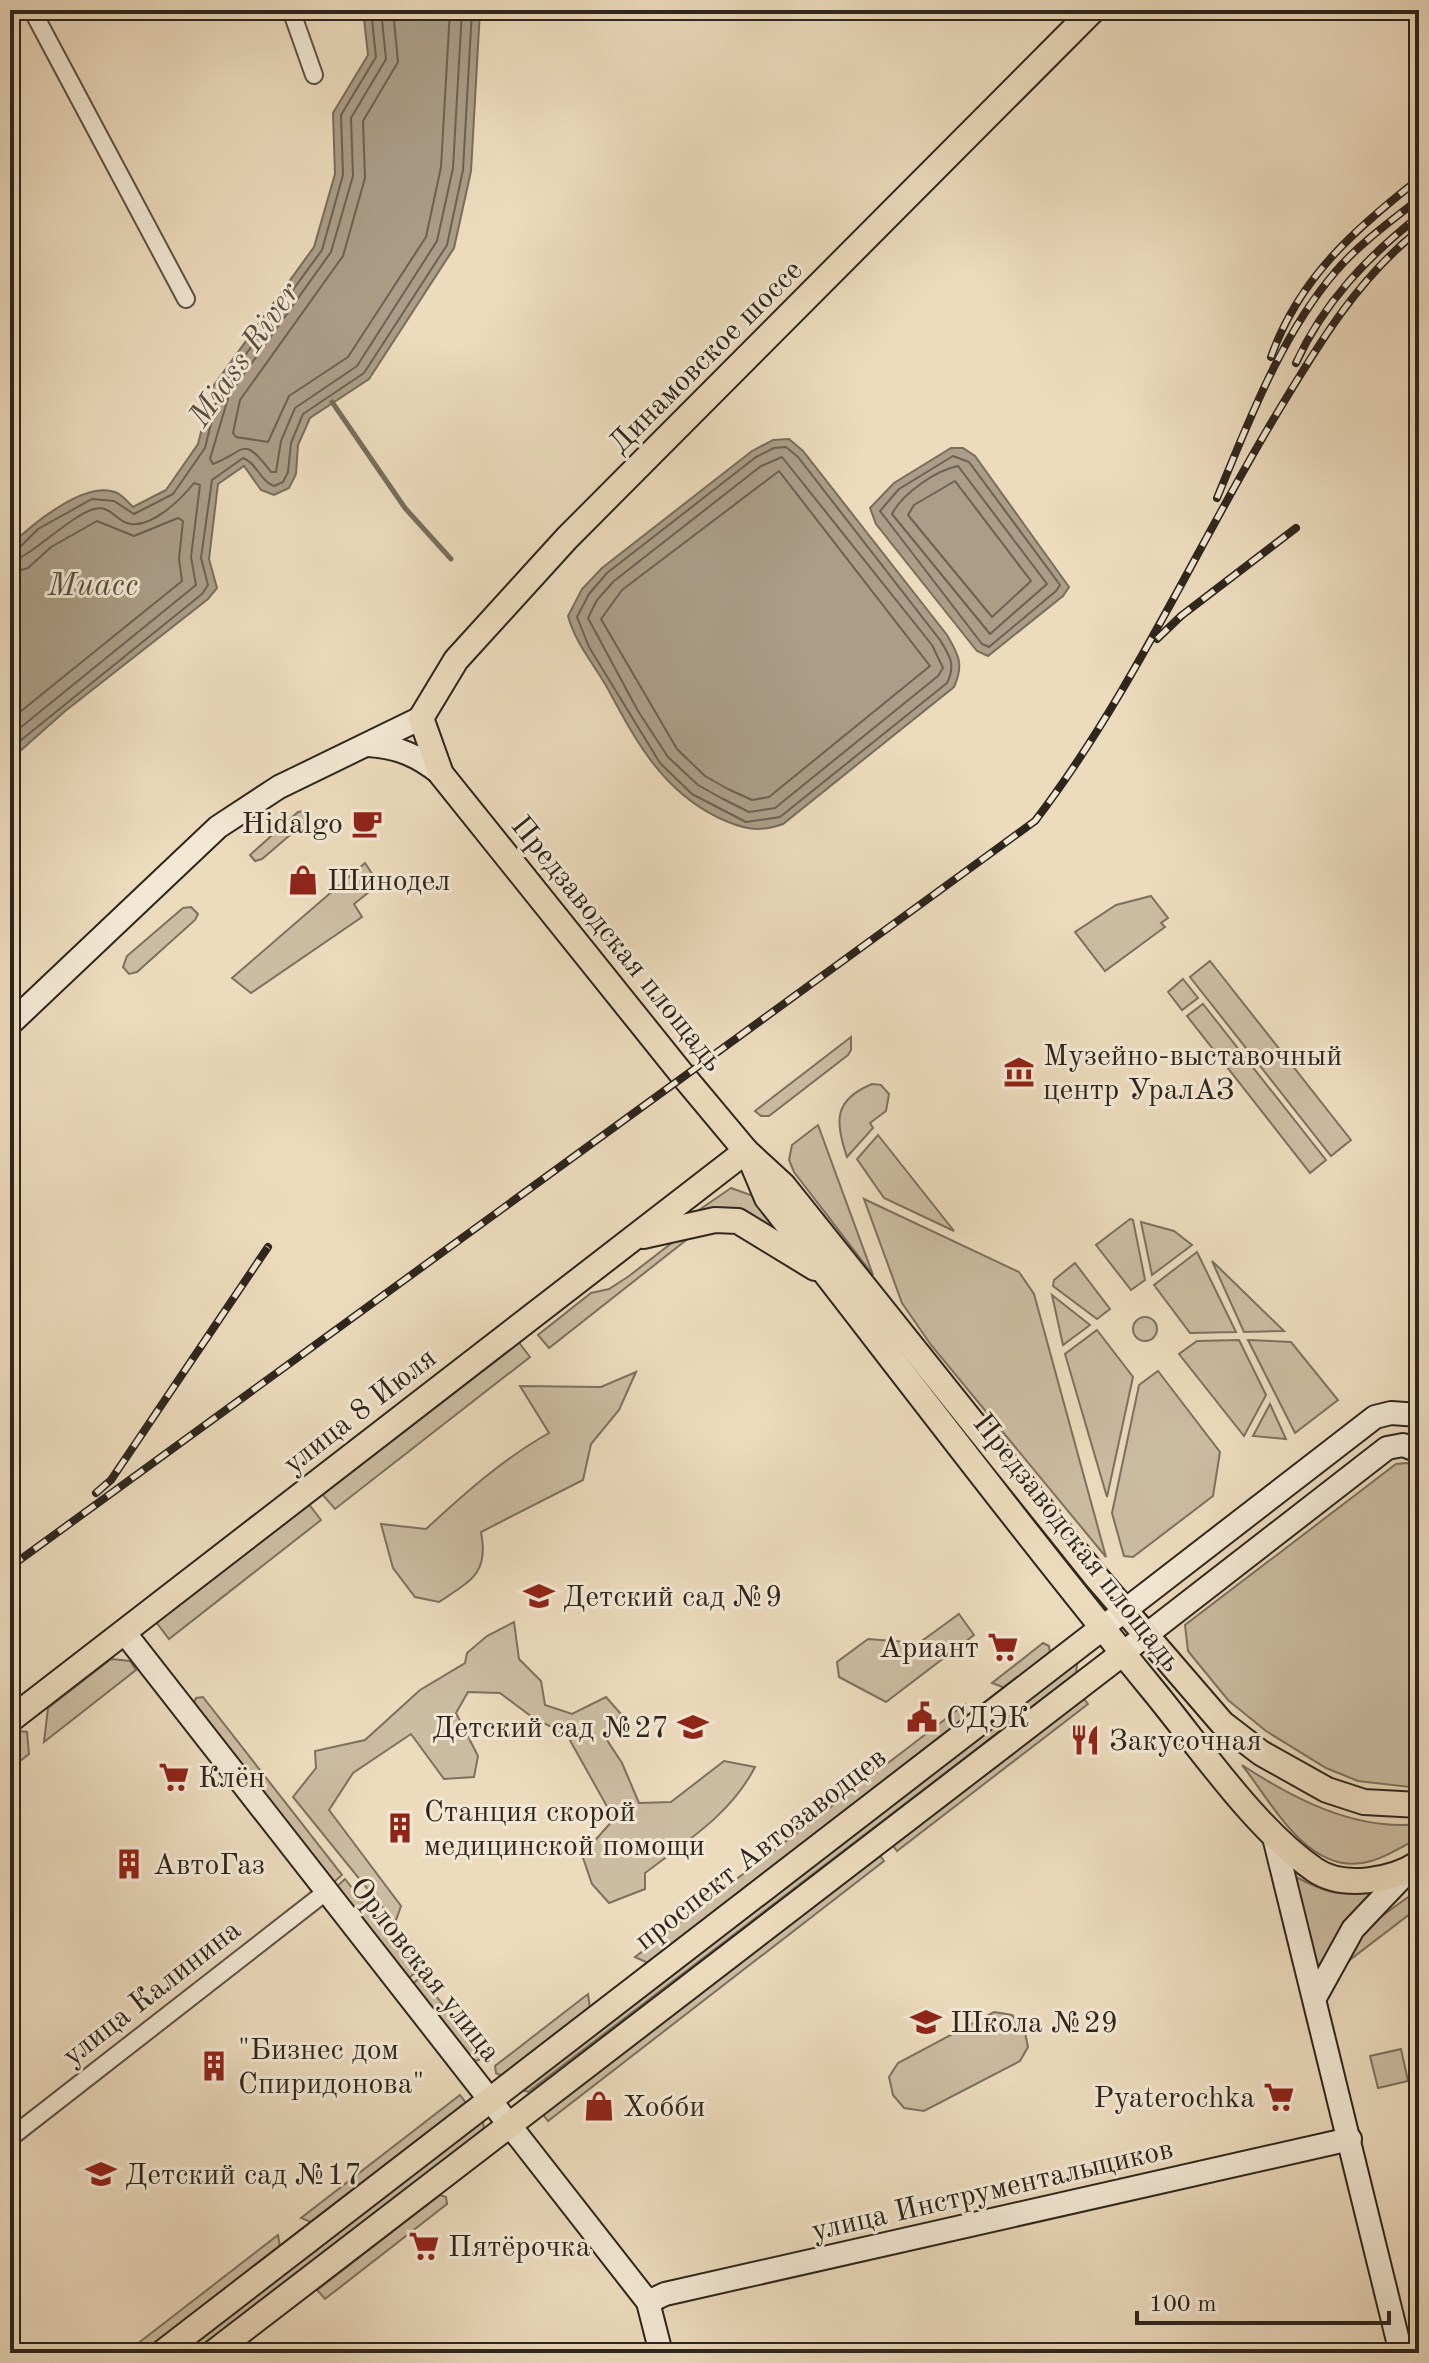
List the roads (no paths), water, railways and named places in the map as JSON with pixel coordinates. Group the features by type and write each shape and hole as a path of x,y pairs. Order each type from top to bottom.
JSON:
{"main road":[{"name":"Динамовское шоссе","path":"421,718 456,660 567,538 1093,10"},
{"path":"421,718 441,774"},
{"name":"Предзаводская площадь","path":"441,774 746,1151 783,1185 1097,1578 1222,1723 1261,1753 1327,1790 1364,1802 1419,1805"},
{"name":"Предзаводская площадь","path":"746,1151 767,1198 1102,1628 1274,1837 1318,1872 1355,1882 1414,1866"},
{"name":"улица 8 Июля","path":"10,1720 746,1151"},
{"path":"632,1239 715,1220 738,1221 829,1278"},
{"name":"проспект Автозаводцев","path":"162,2353 1102,1628"},
{"path":"213,2353 1123,1653"}],"street":[{"path":"32,10 186,299"},
{"path":"291,10 314,75"},
{"path":"10,1024 201,840 268,793 421,718"},
{"path":"367,745 395,747 421,758 441,774"},
{"name":"проспект Автозаводцев","path":"1102,1628 1375,1417 1413,1414"},
{"path":"1123,1653 1387,1448 1411,1448"},
{"name":"Орловская улица","path":"124,1632 648,2302 661,2353"},
{"path":"1274,1837 1316,1996 1401,2353"},
{"path":"1316,1996 1353,1929 1414,1866"},
{"name":"улица Калинина","path":"10,2138 327,1891"},
{"name":"улица Инструментальщиков","path":"648,2302 665,2294 907,2237 1350,2139"}],"water":[{"name":"Миасс","path":"363,10 480,10 471,171 454,248 369,379 310,418 298,445 296,474 289,488 274,495 261,490 244,466 218,484 209,559 217,588 208,599 64,712 10,760 10,546 46,516 76,497 106,490 119,494 133,507 166,490 198,444 212,388 314,247 335,174 333,113 368,55"},
{"path":"789,439 803,451 947,635 957,654 959,672 954,687 783,824 751,828 728,822 699,807 667,780 630,729 581,646 568,616 582,589 602,568 752,451 773,440"},
{"path":"951,448 963,448 975,456 1069,587 1063,596 988,656 977,651 876,524 870,508 894,483"}],"waterway":[{"path":"332,402 405,508 451,559"}],"railway":[{"path":"1271,357 1283,329 1313,279 1351,236 1419,179"},
{"path":"1217,498 1268,380 1316,296 1355,251 1419,199"},
{"path":"1296,363 1320,320 1348,282 1419,216"},
{"path":"10,1567 1035,821 1070,772 1133,671 1249,462 1324,337 1377,269 1419,230"},
{"path":"1157,639 1181,616 1296,528"},
{"path":"96,1493 111,1480 268,1247"}],"place":[{"name":"Hidalgo","path":"367,823"},
{"name":"Шинодел","path":"303,880"},
{"name":"Музейно-выставочный центр УралАЗ","path":"1019,1072"},
{"name":"Детский сад №9","path":"539,1596"},
{"name":"Ариант","path":"1003,1647"},
{"name":"СДЭК","path":"922,1717"},
{"name":"Детский сад №27","path":"693,1727"},
{"name":"Закусочная","path":"1085,1740"},
{"name":"Клён","path":"174,1777"},
{"name":"Станция скорой медицинской помощи","path":"400,1828"},
{"name":"АвтоГаз","path":"129,1864"},
{"name":"Школа №29","path":"926,2022"},
{"name":"\"Бизнес дом Спиридонова\"","path":"214,2066"},
{"name":"Pyaterochka","path":"1279,2097"},
{"name":"Хобби","path":"599,2106"},
{"name":"Детский сад №17","path":"101,2174"},
{"name":"Пятёрочка","path":"424,2246"}],"water label":[{"name":"Miass River","path":"243,354"}]}
